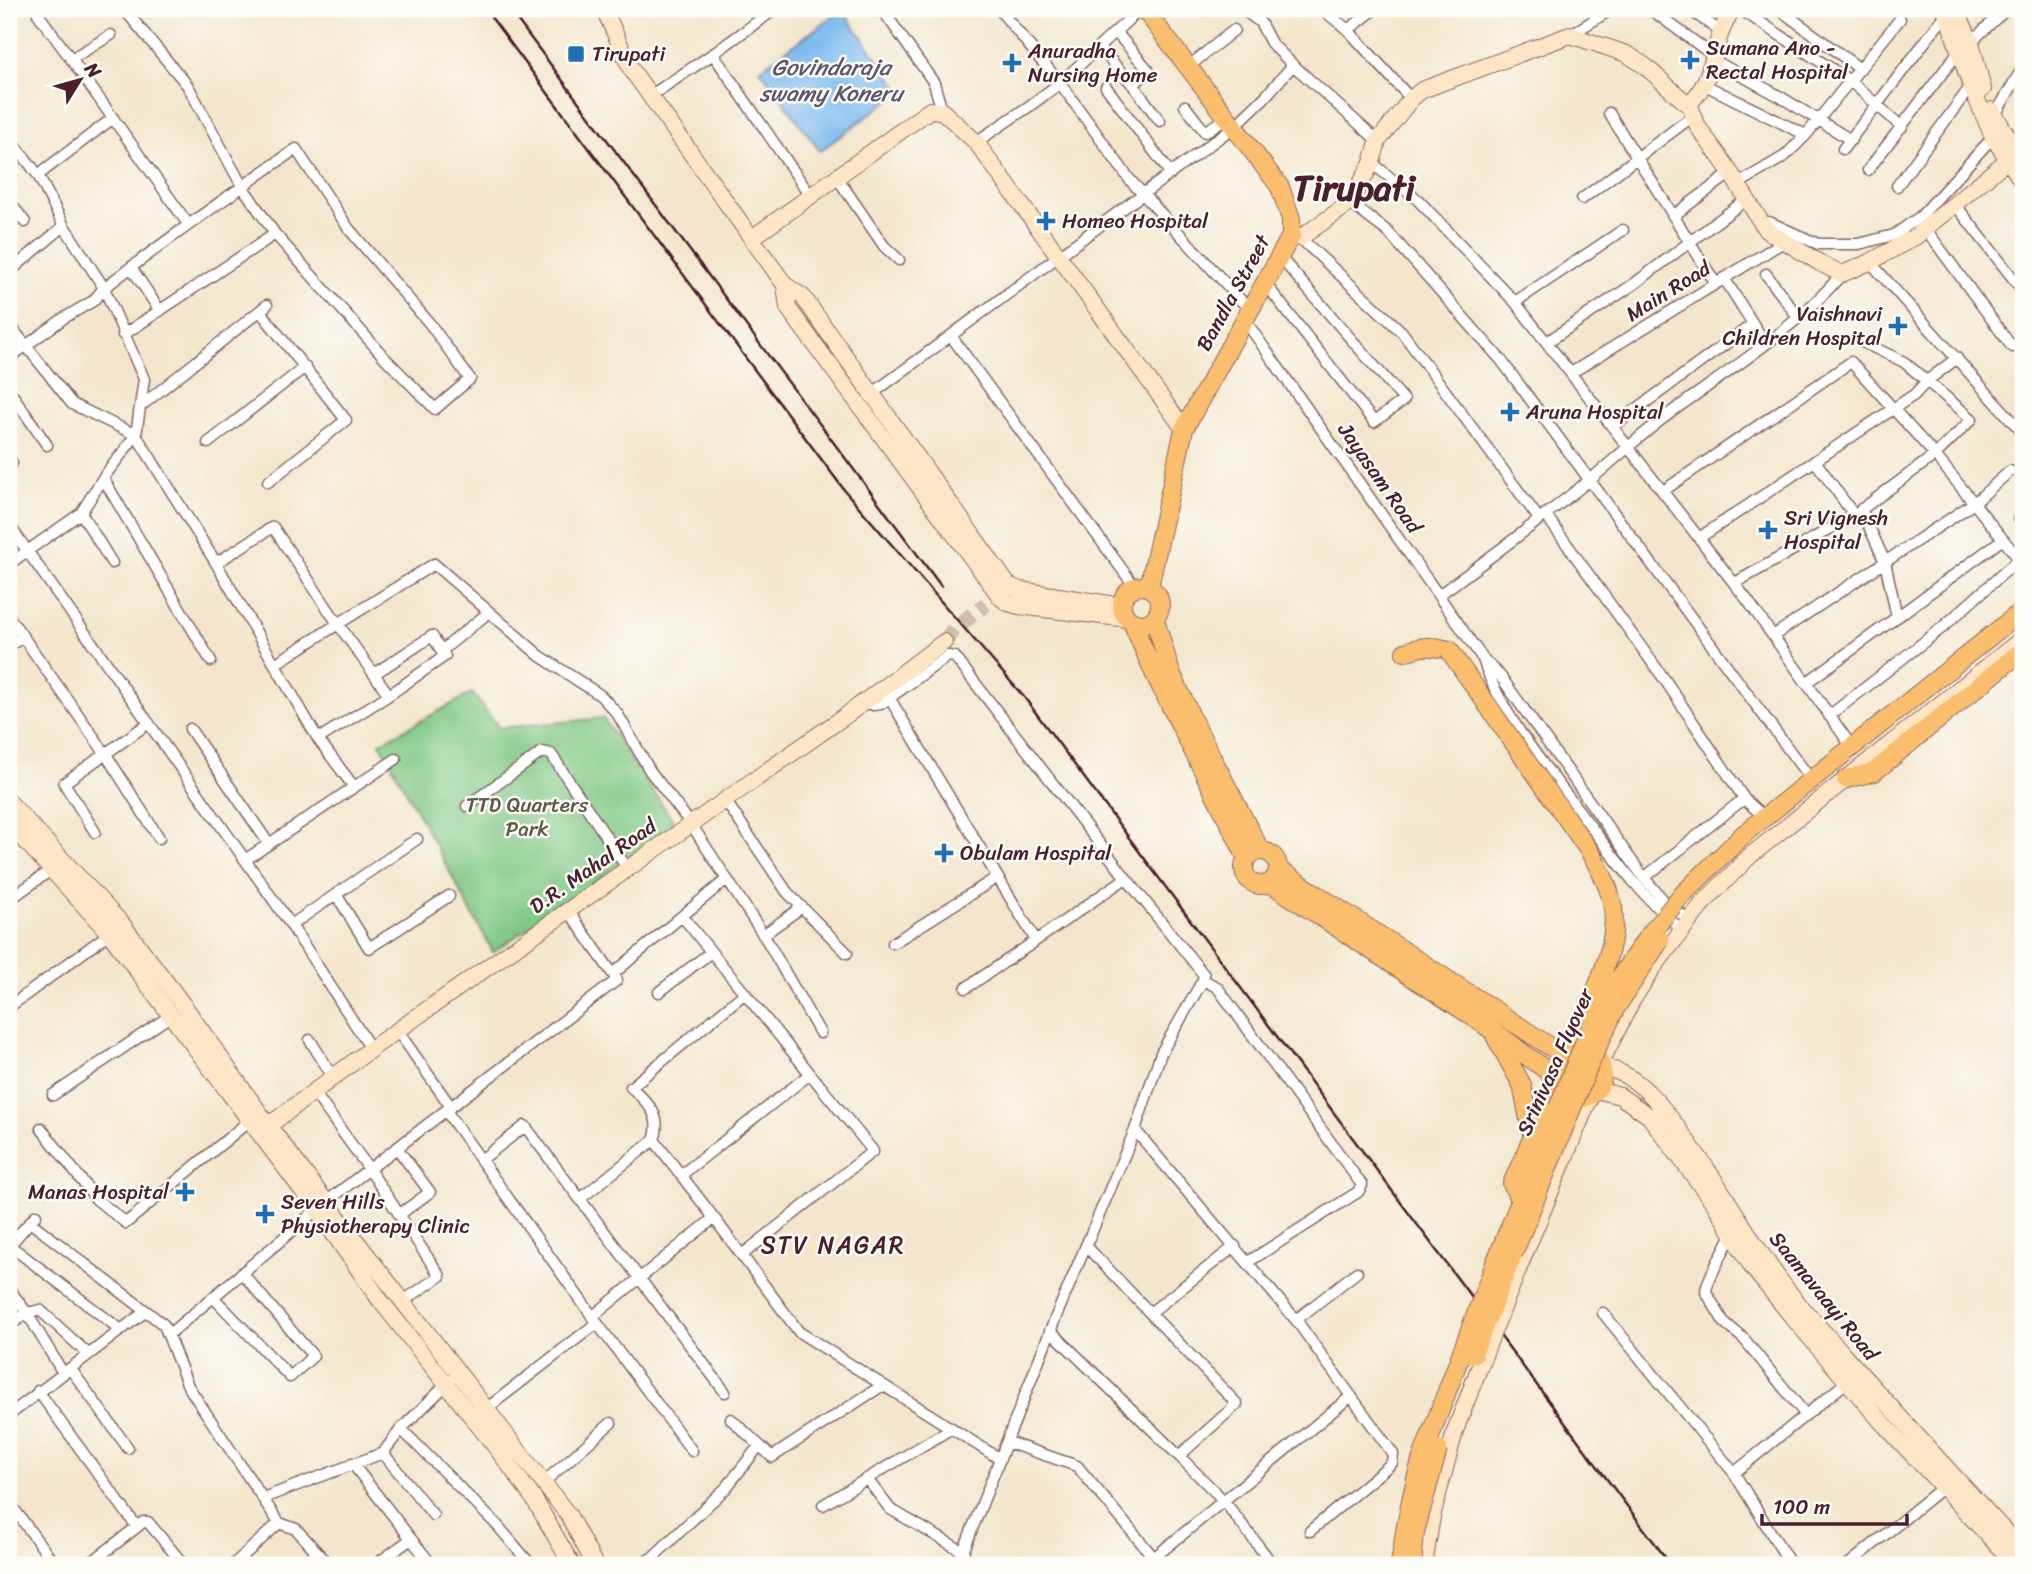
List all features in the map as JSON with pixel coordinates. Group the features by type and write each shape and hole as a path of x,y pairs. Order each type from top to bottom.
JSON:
{"main road":[{"name":"Bandla Street","path":"1142,9 1280,187 1296,237 1279,256 1184,429 1142,587"},
{"path":"1127,616 1141,625 1155,620 1160,612 1161,602 1157,593 1142,587 1124,596 1127,616 1155,675 1254,854"},
{"path":"1766,807 2023,595"},
{"name":"Srinivasa Flyover","path":"1400,1565 1405,1524 1416,1478 1462,1349 1587,1036 1605,999 1646,939 1680,897 1745,833 2023,608"},
{"path":"1155,620 1170,670 1254,854"},
{"name":"Srinivasa Flyover","path":"1412,1565 1415,1532 1434,1458 1472,1356 1590,1063 1615,1009 1654,949 1699,894 1769,828 2023,626"},
{"path":"1405,652 1418,646 1430,645 1449,650 1590,852 1606,882 1613,905 1608,955 1588,1009 1512,1184 1520,1201"},
{"path":"1846,779 1874,772 2023,650"},
{"path":"1254,854 1244,870 1250,882 1262,886 1274,876"},
{"path":"1254,854 1273,856 1274,876"},
{"path":"1274,876 1565,1053 1584,1050 1593,1055 1601,1065 1601,1083 1594,1092 1576,1099 1568,1097 1555,1082 1492,1030 1274,876"},
{"path":"1492,1030 1522,1085 1534,1144"},
{"path":"1555,1082 1554,1067 1565,1053"}],"street":[{"path":"604,9 631,69 785,285 788,308 948,504 1011,588 1127,616"},
{"path":"650,96 775,9"},
{"path":"882,9 934,83 942,111 976,142 1184,429"},
{"name":"Jayasam Road","path":"999,9 1060,83 1130,180 1247,314 1483,659 1501,677 1663,908"},
{"path":"976,142 1060,83 1142,9"},
{"path":"1242,9 1260,22 1271,43 1293,65 1378,141"},
{"path":"1322,9 1348,30 1411,99"},
{"path":"1348,30 1375,9"},
{"path":"1612,9 1594,13 1570,36 1422,90 1411,99 1378,141 1372,163 1350,203 1296,237 1402,332 1664,680 1745,800 1766,807"},
{"path":"1650,9 1714,58 1819,120 1847,144 1949,10 2016,157 2023,183"},
{"path":"1689,9 1721,32"},
{"path":"1581,199 1637,158 1691,110 1732,9"},
{"path":"1740,9 1850,81 1902,127"},
{"path":"1779,9 1860,69"},
{"path":"1868,170 1965,46 2006,9"},
{"path":"9,358 64,318 93,301 104,288 188,224 242,186 296,149 349,229 430,324 470,379 435,408 385,358 275,234 242,186 188,86 130,11"},
{"path":"38,13 188,224"},
{"path":"1673,216 1734,178 1785,156 1819,120 1900,19"},
{"path":"1188,67 1234,30"},
{"path":"1116,32 1149,71 1133,85"},
{"path":"71,60 111,35"},
{"path":"1570,36 1627,54 1645,66 1691,110 1766,230 1842,274"},
{"path":"1965,46 1971,86 1993,137 2016,157"},
{"path":"1099,47 1160,121"},
{"path":"713,54 810,195"},
{"path":"864,399 1171,174 1231,122 1265,97 1293,65"},
{"path":"1995,115 2023,67"},
{"path":"1703,84 1806,135"},
{"path":"1897,186 1971,86"},
{"path":"1106,87 1171,174"},
{"path":"1185,106 1205,132 1231,122"},
{"path":"752,238 930,110 942,111"},
{"path":"1609,113 1689,243 1765,343"},
{"path":"38,175 113,118"},
{"path":"9,137 38,175 64,226 104,288 144,379 136,435 103,478 81,513 9,564"},
{"path":"1769,222 1818,244 1858,244 1894,235 1921,216 1993,137"},
{"path":"1439,595 1590,480 1676,408 1720,380 1822,297 1842,274 1870,262 1915,236 2016,157"},
{"path":"1372,163 1418,200 1515,302 1735,583 1847,740"},
{"path":"836,176 884,246 898,260"},
{"path":"1547,342 1634,284 1747,199"},
{"path":"9,201 25,222"},
{"path":"1350,203 1388,232 1501,360 1806,773"},
{"path":"1954,204 2023,291"},
{"path":"9,259 15,267 64,226"},
{"path":"1925,228 2011,347 2023,338"},
{"path":"1515,302 1623,230"},
{"path":"123,335 275,234"},
{"name":"Main Road","path":"1571,373 1786,241"},
{"path":"1264,282 1374,422 1405,400 1279,256"},
{"path":"1870,262 2023,433"},
{"path":"131,267 160,310"},
{"path":"1766,274 1798,317"},
{"path":"141,406 263,308 346,420 268,482"},
{"path":"9,324 72,404 136,435 216,562 318,739 354,787"},
{"path":"1612,427 1753,324"},
{"path":"951,336 1142,587"},
{"path":"1735,583 1857,512 1935,455 1972,419 1904,362 1856,339"},
{"path":"1699,538 1914,395 1927,381 1957,358"},
{"path":"1663,491 1851,362 1935,455 2021,561 1943,627 1829,716"},
{"path":"208,443 305,368"},
{"path":"9,390 47,445"},
{"path":"864,399 994,602 1052,611 1127,616"},
{"path":"1815,461 1857,512 1885,562 1897,617"},
{"path":"1773,636 1974,503 2010,471"},
{"path":"103,478 211,661"},
{"path":"81,513 112,563"},
{"path":"9,525 291,925 371,1049"},
{"path":"216,562 273,527 389,695"},
{"path":"1806,683 2003,539"},
{"path":"275,664 433,564 540,656 600,695 617,713 657,781 691,824 763,935 820,1033"},
{"path":"1565,1053 1632,947 1702,864 1766,807 2023,608"},
{"path":"441,651 488,613"},
{"path":"9,617 105,754 159,838"},
{"path":"318,739 445,656 432,636 374,674"},
{"path":"9,646 23,637"},
{"path":"1601,1065 1632,1001 1685,925 1751,855 2023,638"},
{"name":"D.R. Mahal Road","path":"258,1123 333,1077 866,701 944,642"},
{"path":"866,701 873,705 890,699 948,656 954,657 1125,878 1202,971 1203,980 1161,1053 1135,1130 1050,1330 958,1565"},
{"name":"Jayasam Road","path":"1483,659 1491,684 1538,757 1638,890 1685,925"},
{"path":"890,699 996,878 1034,936 1034,942"},
{"path":"94,832 64,783 149,723"},
{"path":"190,729 269,844"},
{"path":"467,806 547,751 627,869"},
{"path":"245,860 396,759"},
{"path":"725,800 787,892 847,953"},
{"path":"1644,878 1745,800"},
{"path":"9,802 184,1006 258,1123"},
{"path":"9,823 51,870 116,929 170,1016 258,1123 321,1206 402,1302 534,1500 572,1565"},
{"path":"291,925 416,839"},
{"path":"9,900 51,870"},
{"path":"893,943 996,878"},
{"path":"966,988 1125,878"},
{"path":"613,974 727,879"},
{"path":"335,894 369,948 449,896"},
{"path":"763,935 802,907"},
{"path":"168,1335 321,1206 617,980 568,910"},
{"path":"682,916 873,1152 742,1255"},
{"path":"9,1007 116,929"},
{"path":"659,992 711,952"},
{"path":"1203,980 1217,987 1362,1185 1358,1192 1248,1262"},
{"path":"580,1199 654,1140 659,1126 655,1116 631,1087 745,993"},
{"path":"52,1095 170,1016"},
{"path":"397,1030 481,1160 692,1451"},
{"path":"310,1040 333,1077"},
{"name":"Saamavaayi Road","path":"1601,1065 1626,1075 1662,1109 1720,1187 1765,1261 1787,1290 1878,1394 2023,1551"},
{"path":"681,1174 810,1074"},
{"path":"1394,1565 1410,1470 1555,1082"},
{"path":"313,1091 440,1276 402,1302"},
{"path":"1424,1565 1432,1517 1455,1431 1520,1265 1594,1092"},
{"name":"Saamavaayi Road","path":"1594,1092 1620,1096 1649,1116 1692,1172 1752,1267 1847,1381 2016,1565"},
{"path":"41,1128 96,1199 126,1223 258,1123"},
{"path":"481,1160 525,1126 725,1392"},
{"path":"1135,1130 1296,1320 1392,1454 1394,1460 1310,1531"},
{"path":"654,1140 799,1332 1000,1459"},
{"path":"397,1148 430,1192 400,1215"},
{"path":"321,1206 380,1300 452,1379 486,1409 569,1516 595,1565"},
{"path":"121,1330 9,1246 33,1218 164,1325 188,1386 278,1522 296,1529 329,1565"},
{"path":"486,1409 595,1320 639,1278 714,1218"},
{"path":"1732,1234 1709,1279 1706,1292 1724,1322 1744,1339 1805,1414"},
{"path":"1086,1246 1237,1404 1179,1455"},
{"path":"1150,1313 1234,1246"},
{"path":"1296,1320 1357,1272"},
{"path":"213,1297 290,1377 313,1356 242,1273"},
{"path":"10,1293 128,1448"},
{"path":"9,1326 27,1313 40,1310 88,1354"},
{"path":"9,1415 146,1311"},
{"path":"1603,1313 1734,1473 1791,1565"},
{"path":"1050,1330 1224,1501 1267,1557"},
{"path":"263,1498 352,1463 383,1454 401,1429 452,1379"},
{"path":"1734,1473 1847,1381"},
{"path":"731,1419 772,1457 883,1385"},
{"path":"38,1391 136,1527"},
{"path":"1145,1565 1157,1561 1224,1501 1350,1397"},
{"path":"543,1483 611,1423"},
{"path":"823,1505 952,1428"},
{"path":"401,1429 497,1525 531,1565"},
{"path":"1007,1442 1077,1466 1157,1561"},
{"path":"640,1565 653,1557 726,1488 759,1446"},
{"path":"383,1454 433,1515"},
{"path":"352,1463 432,1565"},
{"path":"867,1479 890,1509 964,1552"},
{"path":"1848,1565 1943,1487"},
{"path":"9,1502 55,1565"},
{"path":"88,1565 143,1522 148,1522 184,1565"},
{"path":"233,1565 278,1522"},
{"path":"377,1565 411,1539"},
{"path":"301,1565 317,1552"}],"green space":[{"name":"TTD Quarters Park","path":"472,693 499,728 603,718 676,825 493,952 380,743"}],"water":[{"name":"Govindaraja swamy Koneru","path":"842,10 901,91 820,151 760,69"}],"tunnel":[{"path":"944,642 954,629 986,604"}],"railway":[{"path":"485,9 845,491 1024,697 1671,1565"},
{"path":"509,9 941,586"}],"place":[{"name":"Tirupati","path":"576,54"},
{"name":"Sumana Ano - Rectal Hospital","path":"1690,60"},
{"name":"Anuradha Nursing Home","path":"1012,63"},
{"name":"Homeo Hospital","path":"1046,221"},
{"name":"Vaishnavi Children Hospital","path":"1898,326"},
{"name":"Aruna Hospital","path":"1510,412"},
{"name":"Sri Vignesh Hospital","path":"1768,530"},
{"name":"Obulam Hospital","path":"944,853"},
{"name":"Manas Hospital","path":"185,1192"},
{"name":"Seven Hills Physiotherapy Clinic","path":"265,1214"}],"district":[{"name":"Tirupati","path":"1354,188"},
{"name":"STV NAGAR","path":"833,1245"}]}
